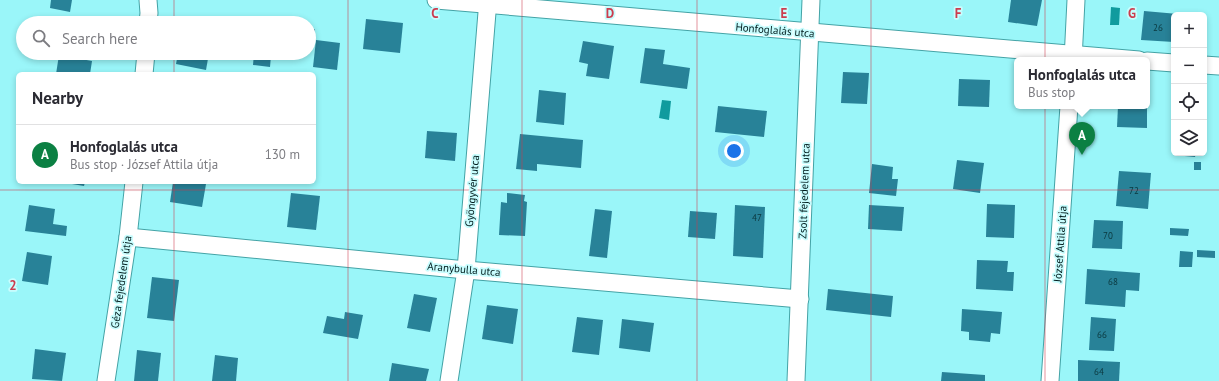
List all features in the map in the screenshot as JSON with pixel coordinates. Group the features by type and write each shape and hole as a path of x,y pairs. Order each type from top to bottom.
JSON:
{"street":[{"path":"148,0 149,16"},
{"name":"Honfoglalás utca","path":"436,0 487,2 1062,57"},
{"name":"Zsolt fejedelem utca","path":"796,381 811,0"},
{"path":"1073,57 1076,0"},
{"name":"Gyöngyvér utca","path":"449,381 466,270 487,2"},
{"path":"144,72 145,60"},
{"path":"1150,61 1171,63"},
{"path":"1207,65 1219,66"},
{"name":"József Attila útja","path":"1050,381 1070,109"},
{"name":"Géza fejedelem útja","path":"106,381 128,237 134,184"},
{"name":"Aranybulla utca","path":"128,237 466,270 800,299"}],"water":[{"path":"1111,7 1120,8 1119,25 1110,25"},
{"path":"662,100 671,101 669,120 659,118"}],"building":[{"path":"51,0 72,0 70,12 50,8"},
{"path":"1011,0 1042,0 1037,26 1008,22"},
{"path":"1144,11 1171,13 1171,42 1141,40"},
{"path":"366,19 403,23 400,53 363,49"},
{"path":"316,40 340,43 337,70 313,67 314,60 316,60"},
{"path":"583,41 614,46 609,79 586,76 588,64 579,62"},
{"path":"645,48 665,50 663,64 690,68 687,89 640,83"},
{"path":"58,60 92,61 90,72 56,72"},
{"path":"177,60 208,60 206,70 176,64"},
{"path":"253,60 271,60 270,67 253,65"},
{"path":"843,72 869,73 867,104 841,103"},
{"path":"959,79 990,80 989,107 958,106"},
{"path":"539,90 566,93 564,125 536,122"},
{"path":"718,106 767,111 764,137 715,132"},
{"path":"1118,109 1147,109 1147,128 1117,127"},
{"path":"427,131 457,133 455,161 425,158"},
{"path":"520,134 583,140 581,168 537,164 537,171 516,169"},
{"path":"957,160 984,163 980,193 953,189"},
{"path":"1194,162 1201,162 1201,170 1194,170"},
{"path":"872,164 893,167 892,179 898,179 896,196 869,193"},
{"path":"1119,171 1151,173 1148,209 1116,206"},
{"path":"72,184 84,184 84,186"},
{"path":"173,184 206,184 202,207 170,202"},
{"path":"291,193 320,196 316,230 287,227"},
{"path":"507,193 525,195 524,201 527,202 525,236 499,235 501,202 507,203"},
{"path":"987,204 1015,205 1014,238 986,237"},
{"path":"29,205 55,209 53,224 67,226 66,236 25,231"},
{"path":"735,205 765,207 763,258 733,256"},
{"path":"869,205 904,207 902,231 868,229"},
{"path":"595,209 612,211 607,258 589,256"},
{"path":"690,211 717,213 715,239 688,237"},
{"path":"1094,220 1123,221 1122,249 1092,248"},
{"path":"1170,228 1189,229 1188,236 1170,235"},
{"path":"1197,250 1215,251 1215,258 1197,257"},
{"path":"1180,251 1193,252 1192,267 1179,267"},
{"path":"27,252 52,256 48,285 22,281"},
{"path":"977,260 1008,261 1007,272 1014,272 1013,291 976,289"},
{"path":"1087,269 1140,273 1139,291 1126,290 1125,307 1085,304"},
{"path":"152,277 179,280 174,321 147,318"},
{"path":"828,289 893,296 891,317 826,310"},
{"path":"414,294 437,298 430,332 407,328"},
{"path":"487,305 518,309 513,344 482,339"},
{"path":"962,309 1002,312 1000,334 991,333 990,342 969,340 969,332 961,331"},
{"path":"345,312 363,315 358,339 323,333 327,316 344,319"},
{"path":"577,317 603,320 599,355 572,352"},
{"path":"1091,317 1116,319 1114,351 1089,350"},
{"path":"622,319 654,323 650,352 619,348"},
{"path":"35,349 66,353 62,381 32,379"},
{"path":"137,350 161,353 158,381 134,381"},
{"path":"215,355 238,358 236,381 212,381"},
{"path":"1078,360 1120,362 1119,381 1078,381"},
{"path":"392,363 429,369 426,381 389,381"},
{"path":"942,372 985,375 985,381 941,381"}],"place":[{"name":"Honfoglalás utca","path":"1082,155"}]}
